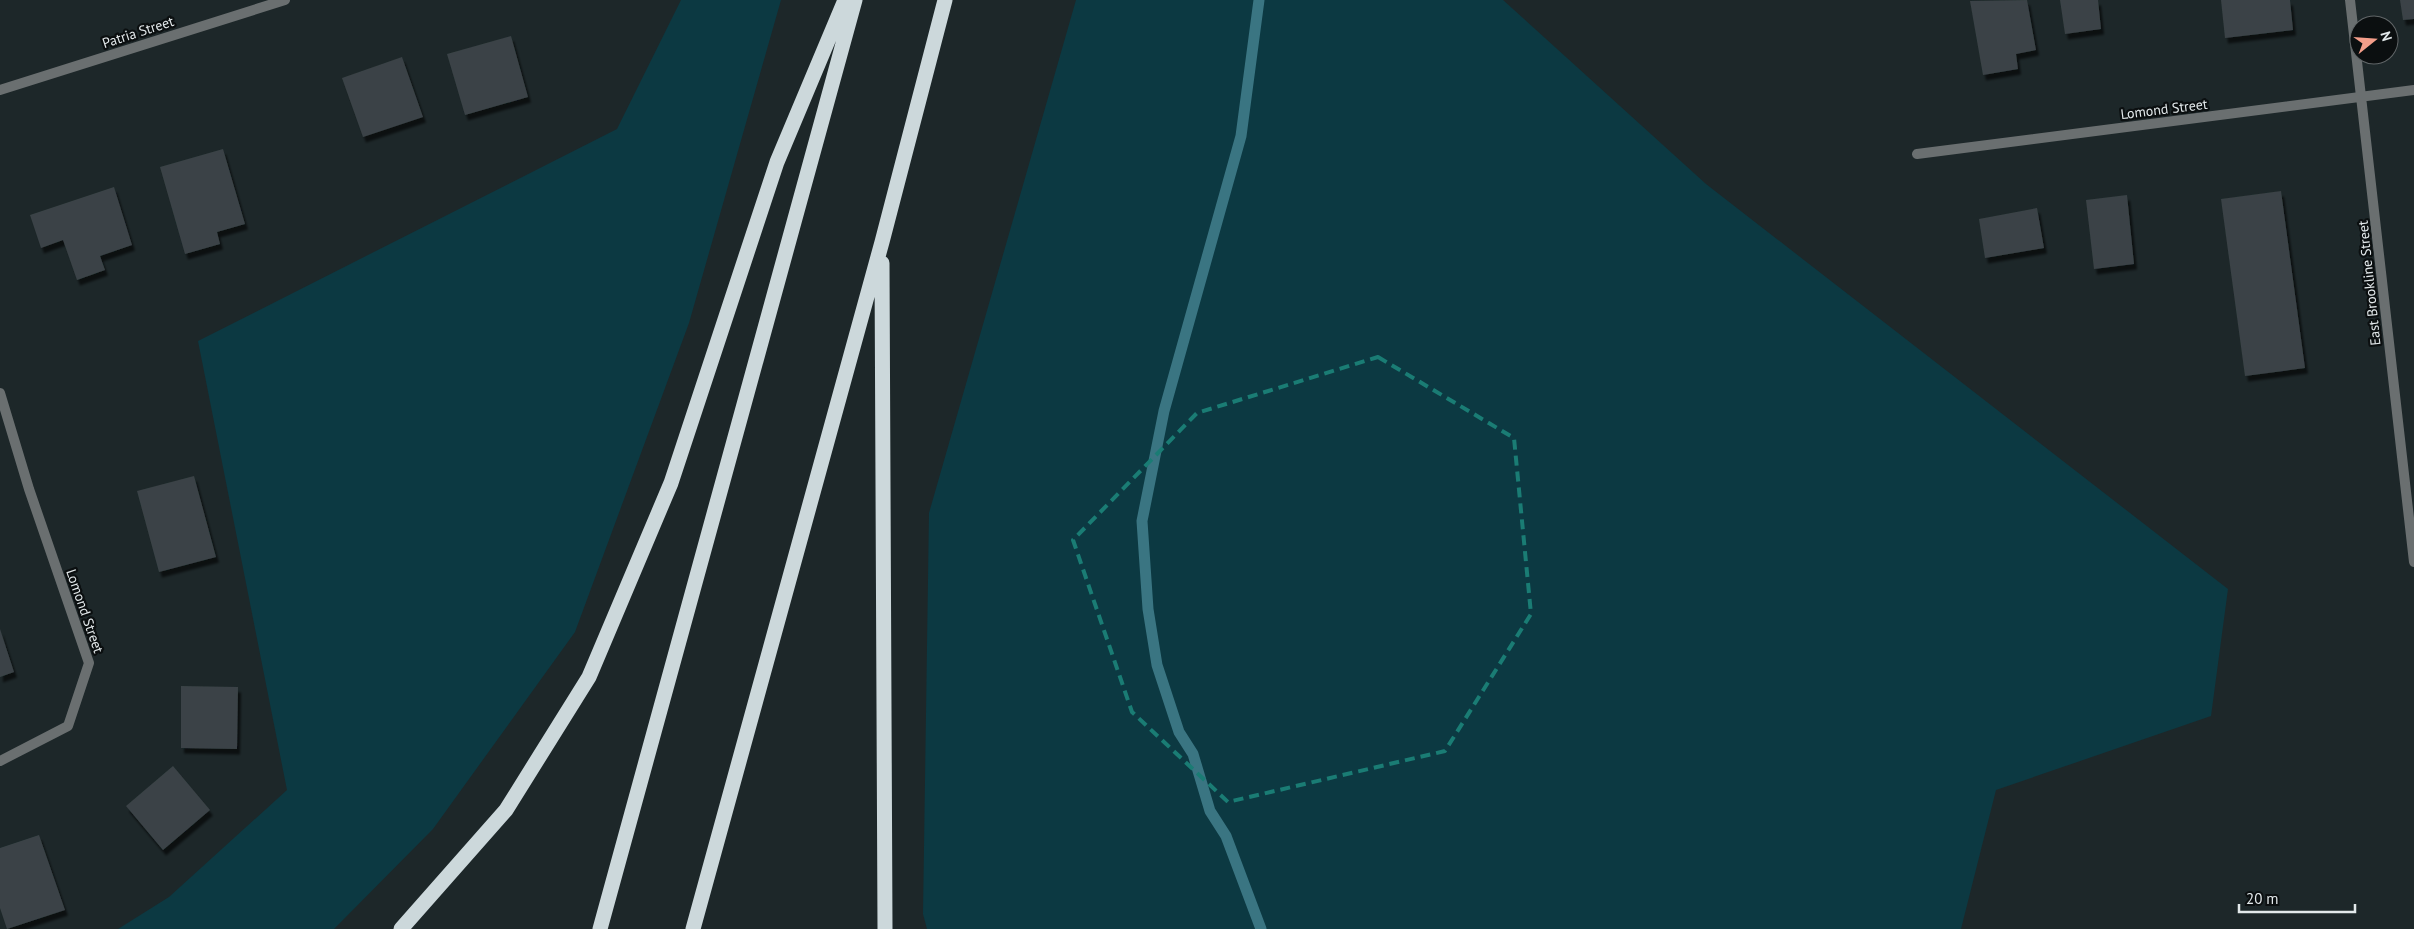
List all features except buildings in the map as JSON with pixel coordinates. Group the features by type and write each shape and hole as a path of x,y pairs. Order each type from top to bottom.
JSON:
{"highway":[{"path":"401,929 506,810 589,678 671,482 777,162 845,0"},
{"path":"600,929 855,0"},
{"path":"693,929 882,242 945,0"},
{"path":"882,242 885,929"}],"street":[{"name":"Patria Street","path":"0,90 285,0"},
{"name":"East Brookline Street","path":"2350,0 2414,562"},
{"name":"Lomond Street","path":"1917,154 2414,90"},
{"name":"Lomond Street","path":"0,393 29,489 89,663 68,726 0,761"}],"highlighted area":[{"path":"1378,357 1514,438 1531,614 1445,751 1228,802 1132,712 1073,540 1197,413"}],"shaded area":[{"path":"681,0 781,0 689,323 575,632 433,829 334,929 118,929 169,897 287,790 198,341 617,129"},
{"path":"1076,0 1503,0 1706,184 2228,589 2211,716 1996,790 1961,929 927,929 923,914 929,513"}],"waterway":[{"path":"1259,0 1241,136 1164,411 1142,521 1148,609 1157,665 1179,732 1193,754 1210,811 1226,836 1261,929"}]}
